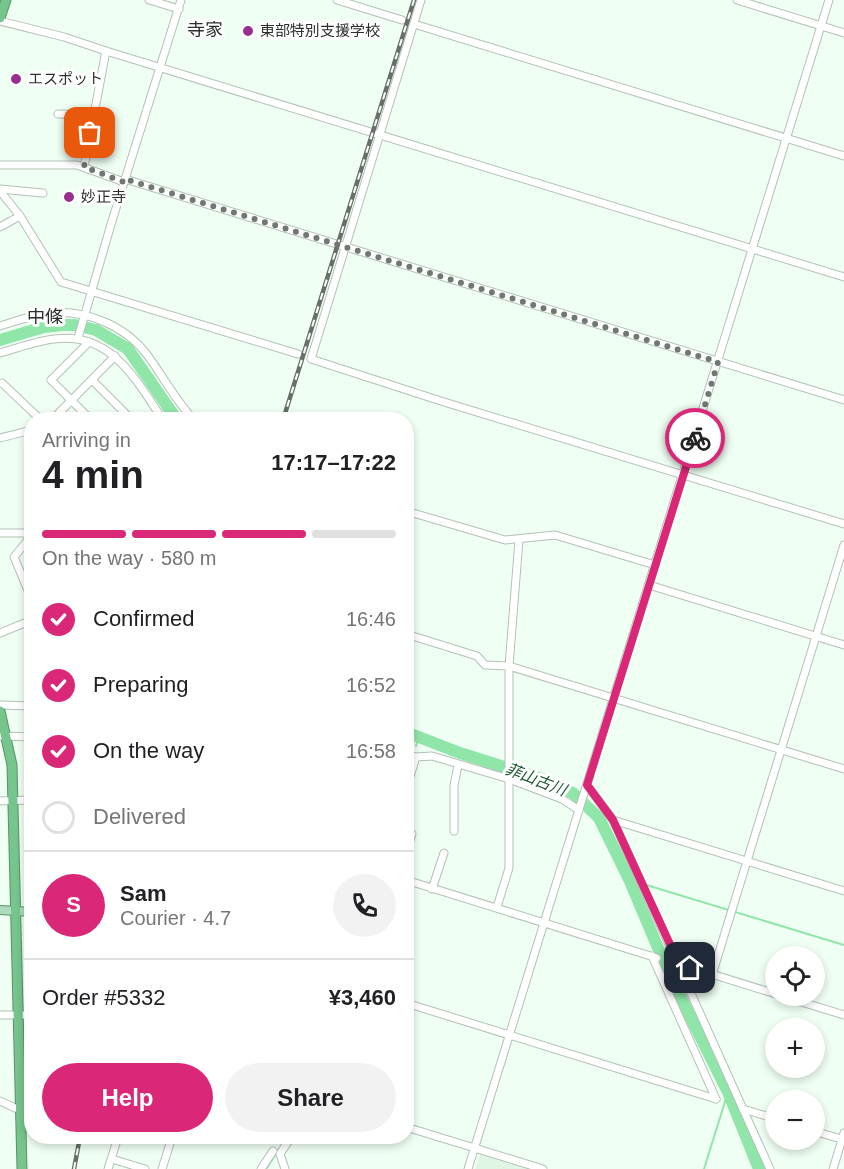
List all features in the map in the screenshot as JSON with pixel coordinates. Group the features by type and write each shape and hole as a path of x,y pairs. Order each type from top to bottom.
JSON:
{"highway":[{"path":"0,19 6,0"},
{"path":"0,711 3,736 12,765 14,799 22,1169"}],"main road":[{"path":"0,910 24,912"}],"street":[{"path":"148,0 178,9"},
{"path":"78,337 181,0"},
{"path":"337,0 402,20"},
{"path":"421,0 311,359 844,524"},
{"path":"737,0 844,33"},
{"path":"468,1169 829,0"},
{"path":"0,19 844,278"},
{"path":"414,24 844,156"},
{"path":"84,167 106,51"},
{"path":"58,114 94,115"},
{"path":"0,165 55,164 84,167 844,400"},
{"path":"0,190 20,216 61,282 298,354"},
{"path":"0,190 43,193"},
{"path":"0,226 20,216"},
{"path":"0,326 50,314 83,316 118,328 145,353 188,412"},
{"path":"0,353 46,340 78,337 115,356 129,370 158,412"},
{"path":"83,412 51,380 89,342"},
{"path":"60,412 115,356"},
{"path":"92,380 124,412"},
{"path":"2,383 33,412"},
{"path":"0,438 24,432"},
{"path":"414,513 505,540 555,535 656,565"},
{"path":"0,532 24,534"},
{"path":"497,907 509,868 509,666 519,540"},
{"path":"24,544 14,557 24,581"},
{"path":"712,975 844,545"},
{"path":"649,585 844,645"},
{"path":"0,633 24,623"},
{"path":"414,636 477,656 485,665 509,666 844,769"},
{"path":"0,705 24,706"},
{"path":"3,736 24,737"},
{"path":"414,763 416,757 432,756 509,778 562,799 579,809"},
{"path":"454,831 454,786 458,765"},
{"path":"587,787 613,820 770,1169"},
{"path":"0,801 24,800"},
{"path":"613,820 844,891"},
{"path":"432,889 444,853"},
{"path":"414,883 655,957 716,1099 414,1005"},
{"path":"679,964 765,991"},
{"path":"815,1006 844,1015"},
{"path":"0,1015 24,1015"},
{"path":"0,1101 15,1108 21,1108"},
{"path":"743,1108 765,1115"},
{"path":"414,1129 543,1169"},
{"path":"825,1134 843,1138 833,1169"},
{"path":"108,1169 116,1144"},
{"path":"162,1169 170,1144"},
{"path":"285,1169 280,1154 286,1144"},
{"path":"261,1169 273,1151"},
{"path":"112,1159 145,1169"}],"shaded area":[{"path":"483,1153 537,1169 475,1169"}],"waterway":[{"name":"菲山古川","path":"0,340 44,327 63,325 96,330 128,349 171,412"},
{"name":"菲山古川","path":"414,735 460,753 542,779 573,793 599,818 629,879 669,974 728,1092 759,1169"},
{"path":"416,746 418,738"},
{"name":"菲山古川","path":"629,879 638,882"},
{"path":"643,884 844,945"},
{"path":"704,1169 728,1092"},
{"path":"266,1169 282,1144"}],"railway":[{"path":"285,412 414,0"},
{"path":"74,1169 79,1144"}],"way so far":[{"path":"90,133 84,167 124,182 125,179 718,362 695,438"}],"place":[{"name":"東部特別支援学校","path":"248,31"},
{"name":"エスポット","path":"16,79"},
{"name":"妙正寺","path":"69,197"}],"district":[{"name":"寺家","path":"205,30"},
{"name":"中條","path":"45,317"}],"route":[{"path":"690,968 679,964 613,820 587,785 695,438"}]}
